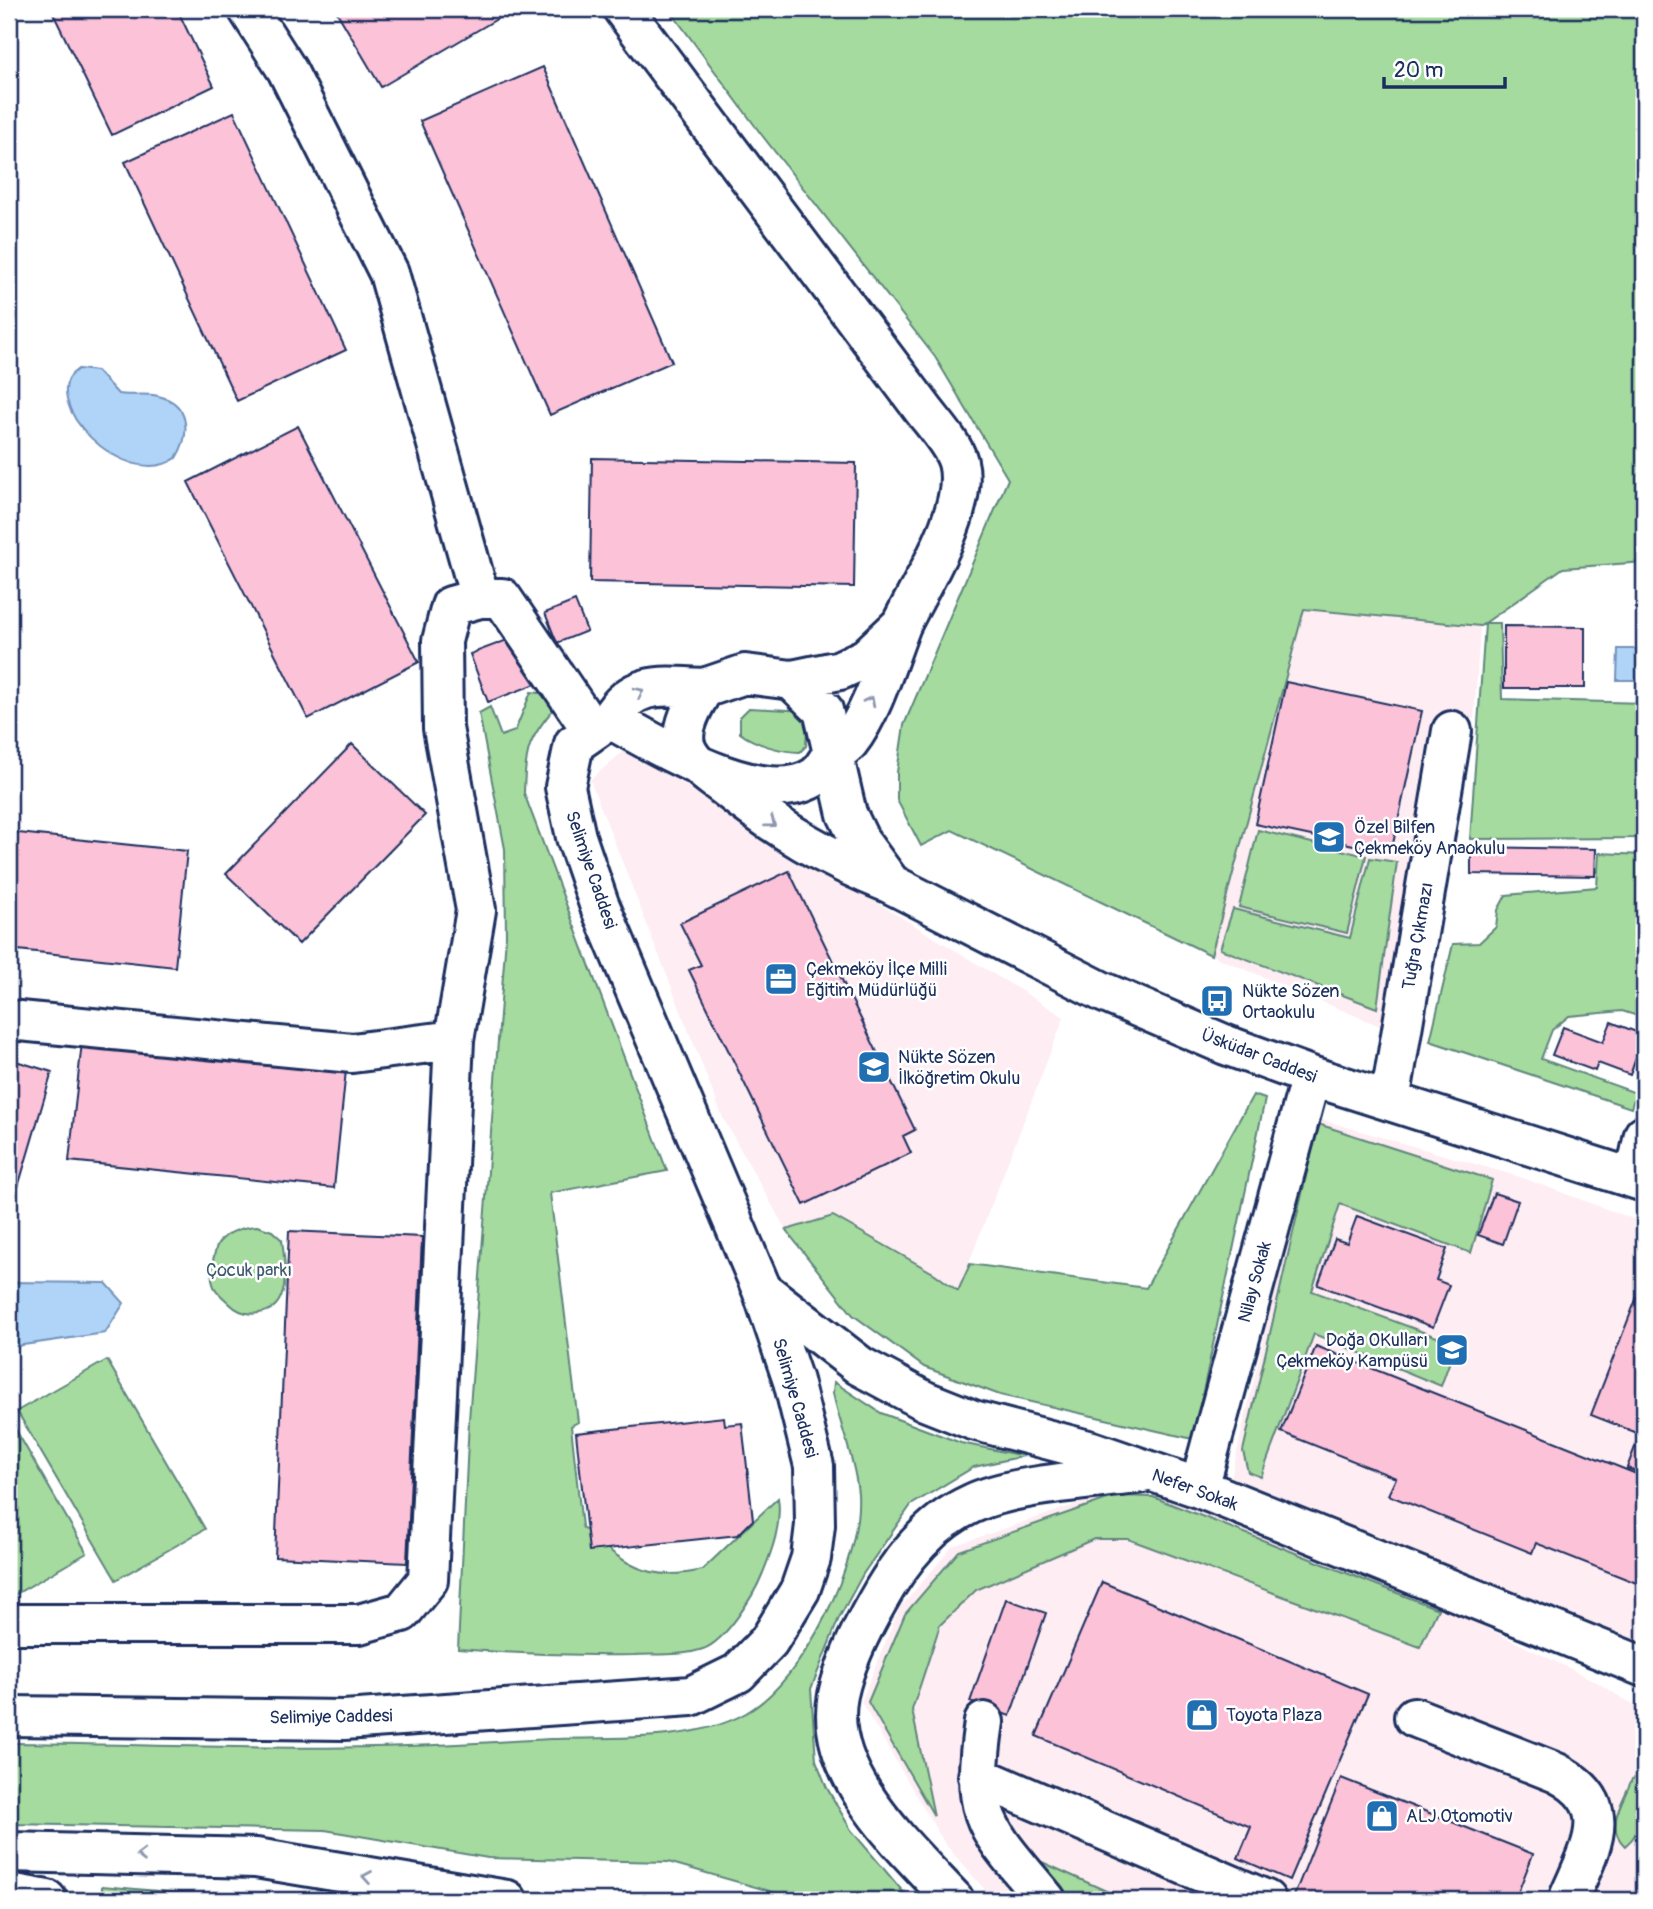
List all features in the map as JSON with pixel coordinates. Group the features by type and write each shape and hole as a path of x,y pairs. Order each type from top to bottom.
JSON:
{"street":[{"path":"248,9 287,70 389,274 480,598"},
{"path":"9,1624 359,1624 401,1612 428,1580 454,1041 476,910 443,728 442,641 451,606 480,598 502,598 600,724 730,779 791,786 818,775 831,755 849,743 952,518 961,487 957,460 897,374 623,9"},
{"path":"698,766 685,747 688,713 704,688 745,674 792,680 840,670 866,658 901,625"},
{"path":"792,680 823,710 831,755 847,814 861,843 891,884"},
{"name":"Selimiye Caddesi","path":"9,1716 344,1720 691,1696 738,1673 769,1641 800,1590 811,1558 815,1525 814,1466 793,1381 762,1290 600,904 576,837 565,787 574,744 600,724 620,701 651,686 704,688"},
{"name":"Tuğra Çıkmazı","path":"1390,1101 1452,731"},
{"name":"Üsküdar Caddesi","path":"698,766 773,825 834,861 891,884 1103,992 1226,1045 1311,1076 1639,1180"},
{"path":"9,1020 352,1053 454,1041"},
{"name":"Nilay Sokak","path":"1199,1488 1311,1076"},
{"path":"1639,1180 1644,1135"},
{"name":"Nefer Sokak","path":"762,1290 860,1366 892,1386 973,1420 1093,1451 1199,1488 1644,1667"},
{"path":"954,1900 873,1808 854,1778 843,1752 836,1722 838,1697 858,1639 889,1579 909,1553 939,1523 972,1503 1015,1491 1148,1472"},
{"path":"1414,1717 1558,1773 1574,1781 1588,1797 1595,1812 1595,1834 1569,1900"},
{"path":"984,1722 978,1776 981,1812 989,1832 1046,1900"},
{"path":"978,1776 1223,1892 1266,1900"},
{"path":"9,1852 256,1858 507,1900"},
{"path":"9,1893 47,1900"}],"shaded area":[{"name":"Özel Bilfen Çekmeköy Anaokulu","path":"1304,609 1480,626 1474,719 1438,712 1380,1026 1211,955"},
{"name":"Nükte Sözen İlköğretim Okulu","path":"626,749 1064,1017 958,1291 935,1274 833,1216 786,1230 723,1118 590,780"},
{"name":"Doğa OKulları Çekmeköy Kampüsü","path":"1315,1118 1520,1177 1644,1223 1644,1643 1231,1478"},
{"path":"1113,1492 1156,1493 1442,1606 1595,1681 1644,1712 1644,1878 1634,1900 994,1900 945,1844 861,1702 899,1609 953,1546"}],"green space":[{"path":"669,9 1644,9 1644,562 1563,568 1485,623 1500,623 1502,699 1644,703 1644,838 1470,839 1485,624 1480,626 1304,609 1211,955 952,830 921,846 897,800 897,772 904,725 1008,479 935,357 761,134"},
{"path":"531,692 540,693 556,706 539,727 530,746 525,766 524,793 667,1171 550,1193 578,1422 571,1426 582,1527 623,1560 636,1567 650,1572 682,1574 702,1570 778,1498 779,1518 775,1537 758,1584 738,1617 712,1645 687,1653 568,1655 458,1649 469,1420 506,936 505,849 479,713 490,707 501,736 515,731"},
{"path":"749,708 808,711 806,746 800,752 785,751 760,744 740,733 740,717"},
{"path":"1258,830 1366,856 1347,933 1239,907"},
{"path":"1599,853 1644,855 1644,1018 1622,1011 1569,1016 1552,1030 1541,1059 1636,1093 1631,1108 1430,1041 1453,944 1479,943 1496,927 1498,910 1506,895 1597,887"},
{"path":"1370,858 1397,862 1377,1008 1220,949 1233,909 1350,938"},
{"path":"1253,1095 1265,1099 1193,1439 1000,1395 924,1367 853,1315 786,1230 833,1216 935,1274 958,1291 970,1264 1146,1288"},
{"path":"1318,1124 1492,1180 1471,1253 1340,1204 1312,1291 1456,1344 1441,1386 1314,1334 1261,1477 1248,1472 1243,1451"},
{"name":"Çocuk parkı","path":"257,1226 272,1231 282,1240 285,1272 282,1294 277,1303 270,1310 251,1314 236,1309 218,1292 213,1284 212,1268 217,1246 225,1236 237,1230"},
{"path":"107,1360 205,1529 116,1580 17,1411"},
{"path":"834,1382 881,1413 961,1443 1024,1456 974,1467 911,1505 863,1574 839,1618 811,1689 816,1760 827,1788 851,1830 910,1900 801,1900 668,1862 488,1858 325,1830 9,1824 9,1743 328,1748 625,1738 702,1729 725,1723 746,1713 768,1697 789,1675 808,1647 840,1584 850,1552 857,1521 858,1494 854,1469 833,1393"},
{"path":"9,1418 87,1553 9,1598"},
{"path":"1116,1496 1153,1497 1438,1609 1420,1647 1128,1539 1094,1539 976,1590 940,1625 912,1710 934,1816 868,1702 905,1614 959,1551"},
{"path":"1643,1775 1646,1794 1644,1813 1637,1831 1625,1846 1616,1831 1617,1814 1632,1779"},
{"path":"1042,1862 1126,1900 1064,1898 1038,1864"},
{"path":"102,1886 258,1900 123,1900 102,1895"}],"water":[{"path":"78,369 97,371 118,394 158,396 176,405 182,412 185,430 176,458 155,466 133,463 111,453 91,438 76,419 67,400 67,383"},
{"path":"1618,649 1644,649 1644,680 1617,680"},
{"path":"9,1282 106,1283 124,1303 105,1333 9,1347"}],"building":[{"path":"51,9 177,9 214,86 112,135"},
{"path":"335,9 504,9 507,13 381,87"},
{"path":"543,67 672,362 550,415 420,121"},
{"path":"234,112 346,350 237,401 125,162"},
{"path":"298,426 419,662 308,719 188,482"},
{"path":"592,458 856,463 854,587 590,582"},
{"path":"575,601 587,631 557,643 545,613"},
{"path":"1504,626 1585,627 1585,688 1504,688"},
{"path":"518,636 536,684 488,702 470,654"},
{"path":"1286,682 1422,711 1391,853 1255,824"},
{"path":"352,744 425,815 299,944 226,874"},
{"path":"9,832 187,851 175,967 9,949"},
{"path":"1471,847 1596,849 1595,876 1471,874"},
{"path":"789,871 915,1130 903,1136 911,1153 804,1205 689,970 701,965 680,923"},
{"path":"1611,1022 1644,1035 1630,1075 1598,1063 1595,1071 1552,1055 1563,1027 1603,1042"},
{"path":"82,1042 346,1070 334,1188 69,1161"},
{"path":"9,1059 52,1072 18,1187 9,1185"},
{"path":"1494,1193 1518,1201 1503,1244 1478,1235"},
{"path":"1357,1216 1447,1249 1436,1280 1449,1285 1433,1327 1318,1285 1335,1239 1347,1243"},
{"path":"289,1231 422,1237 407,1563 275,1557"},
{"path":"1644,1279 1644,1474 1627,1468 1640,1434 1591,1415"},
{"path":"1316,1346 1644,1477 1644,1586 1536,1543 1532,1553 1388,1495 1396,1478 1281,1432"},
{"path":"724,1417 725,1425 742,1423 753,1520 738,1535 589,1551 576,1433"},
{"name":"Toyota Plaza","path":"1102,1582 1368,1694 1289,1880 1238,1858 1251,1827 1036,1736"},
{"path":"1006,1599 1046,1613 1010,1716 970,1702"},
{"name":"ALJ Otomotiv","path":"1341,1778 1533,1854 1515,1900 1305,1900 1294,1896"}],"place":[{"name":"Özel Bilfen Çekmeköy Anaokulu","path":"1329,837"},
{"name":"Çekmeköy İlçe Milli Eğitim Müdürlüğü","path":"781,979"},
{"name":"Nükte Sözen Ortaokulu","path":"1217,1001"},
{"name":"Nükte Sözen İlköğretim Okulu","path":"874,1067"},
{"name":"Doğa OKulları Çekmeköy Kampüsü","path":"1452,1350"},
{"name":"Toyota Plaza","path":"1202,1715"},
{"name":"ALJ Otomotiv","path":"1382,1816"}]}
